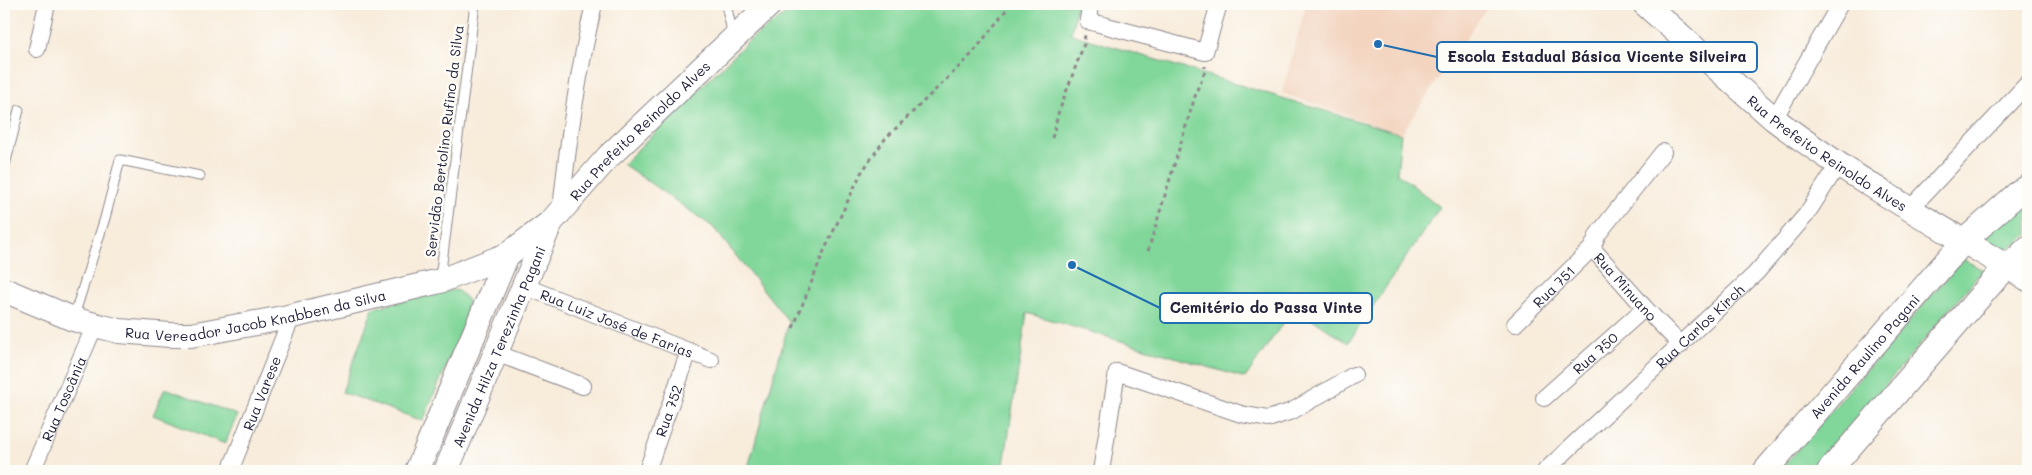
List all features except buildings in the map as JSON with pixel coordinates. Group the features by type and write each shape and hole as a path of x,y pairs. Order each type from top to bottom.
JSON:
{"main road":[{"name":"Rua Prefeito Reinoldo Alves","path":"507,255 556,216 608,157 770,4"},
{"name":"Rua Prefeito Reinoldo Alves","path":"1645,4 1774,119 1838,165 2028,279"},
{"name":"Avenida Raulino Pagani","path":"1765,471 1964,241 2017,194 2028,187"},
{"name":"Avenida Hilza Terezinha Pagani","path":"446,471 556,216"},
{"path":"1829,471 2006,266 2028,248"},
{"name":"Rua Vereador Jacob Knabben da Silva","path":"4,290 84,322 120,331 148,335 192,335 292,316 440,281 507,255"},
{"name":"Avenida Hilza Terezinha Pagani","path":"417,471 507,255"},
{"path":"507,255 521,294"}],"street":[{"path":"37,49 47,4"},
{"path":"556,216 577,82 594,4"},
{"path":"1090,4 1088,21 1204,52 1219,4"},
{"path":"1774,119 1840,4"},
{"path":"1910,209 2028,83"},
{"name":"Rua Minuano","path":"1663,152 1602,229 1592,248 1645,308 1681,345"},
{"name":"Rua Carlos Kirch","path":"1545,471 1756,273 1806,215 1838,165"},
{"name":"Rua 751","path":"1515,324 1592,248"},
{"name":"Rua Luiz José de Farias","path":"521,294 711,360"},
{"name":"Rua 750","path":"1544,398 1645,308"},
{"name":"Rua Varese","path":"230,471 292,316"},
{"name":"Rua Toscânia","path":"32,471 84,322"},
{"name":"Rua 752","path":"647,471 689,351"},
{"path":"496,353 583,386"},
{"path":"1100,471 1117,372 1240,414 1268,419 1292,411 1354,375"}],"lane":[{"name":"Servidão Bertolino Rufino da Silva","path":"440,281 475,4"},
{"path":"726,4 734,36"},
{"path":"4,169 19,110"},
{"path":"84,322 105,218 120,160 200,176"}],"path":[{"path":"793,328 824,250 861,173 885,139 972,54 1011,4"},
{"path":"1052,138 1058,114 1084,44 1088,21"},
{"path":"1148,251 1197,90 1205,71 1204,52"}],"shaded area":[{"path":"1306,4 1489,4 1401,134 1282,93"}],"green space":[{"path":"800,4 1077,4 1071,34 1401,134 1397,173 1440,207 1348,343 1294,307 1245,378 1027,313 1003,471 747,471 789,322 713,227 623,164 746,43"},
{"path":"2028,195 2028,235 2008,249 1995,247 1988,238 1987,233"},
{"path":"1963,259 1983,270 1813,471 1779,471"},
{"path":"457,290 468,300 464,324 423,421 342,392 373,308"},
{"path":"165,388 237,415 225,444 153,415"}],"place":[{"name":"Escola Estadual Básica Vicente Silveira","path":"1378,44"},
{"name":"Cemitério do Passa Vinte","path":"1072,265"}]}
